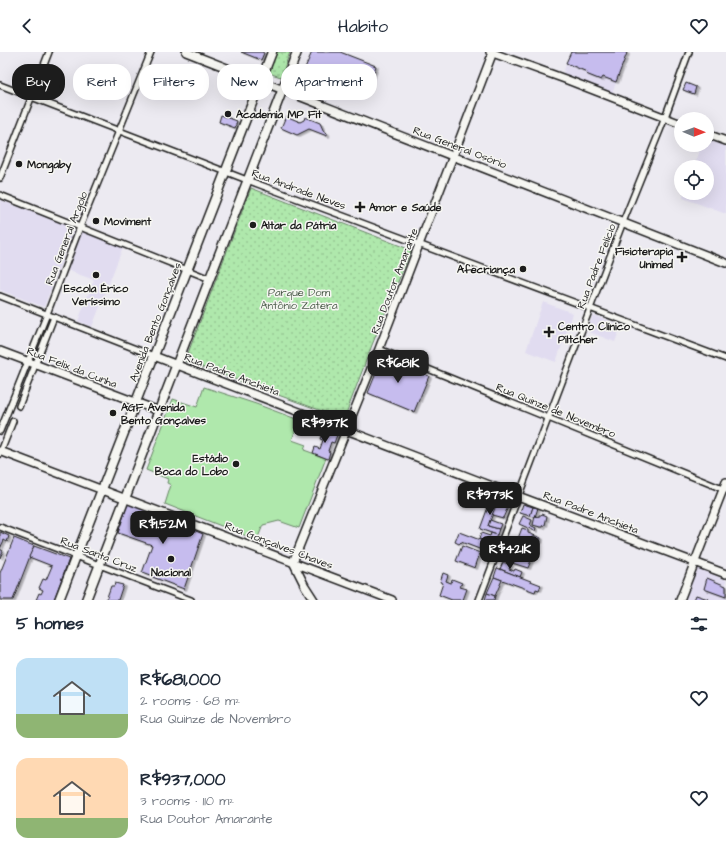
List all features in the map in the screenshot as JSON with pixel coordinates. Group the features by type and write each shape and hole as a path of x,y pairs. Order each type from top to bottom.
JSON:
{"main road":[{"name":"Avenida Bento Gonçalves","path":"267,64 272,52"},
{"path":"292,64 297,52"},
{"path":"86,600 124,498 281,94"},
{"name":"Avenida Bento Gonçalves","path":"59,600 254,100"}],"street":[{"path":"44,64 49,52"},
{"name":"Rua General Argolo","path":"0,431 151,52"},
{"name":"Rua General Osório","path":"186,52 217,64"},
{"path":"492,52 674,121"},
{"name":"Rua Doutor Amarante","path":"294,562 346,429 380,349 492,52"},
{"name":"Rua Padre Felício","path":"479,600 623,222 665,118 689,52"},
{"name":"Rua Andrade Neves","path":"0,86 12,90"},
{"path":"0,178 31,100"},
{"name":"Rua Andrade Neves","path":"39,100 119,132 726,359"},
{"name":"Rua General Osório","path":"311,100 726,262"},
{"path":"714,137 726,141"},
{"path":"0,195 210,279"},
{"name":"Rua Padre Anchieta","path":"0,296 518,496 726,574"},
{"path":"19,406 54,317"},
{"name":"Rua Quinze de Novembro","path":"380,349 548,418 725,487"},
{"name":"Rua Felix da Cunha","path":"0,351 159,411"},
{"path":"0,453 13,421"},
{"name":"Rua Gonçalves Chaves","path":"0,453 124,498 392,600"},
{"path":"680,600 725,487"},
{"name":"Rua Santa Cruz","path":"0,527 191,600"},
{"path":"294,562 314,600"}],"shaded area":[{"path":"571,52 627,52 612,94 562,75"},
{"path":"714,142 726,146 726,214 688,200 714,200 714,160 697,160 699,152 714,152"},
{"path":"0,200 74,228 44,307 0,290"},
{"name":"Escola Érico Veríssimo","path":"82,231 123,247 92,327 78,321 94,280 67,270"},
{"name":"Centro Clínico Piltcher","path":"543,302 573,313 556,362 526,351"},
{"path":"593,315 621,326 615,342 587,331"},
{"path":"697,568 726,580 726,600 685,600"}],"green space":[{"path":"277,52 290,52 286,64 281,64 281,77 273,75 272,64"},
{"name":"Parque Dom Antônio Zatera","path":"251,188 411,250 372,345 344,419 185,361"},
{"name":"Estádio Boca do Lobo","path":"204,387 299,420 292,440 306,445 304,450 326,458 299,528 279,521 263,525 257,540 165,504 171,485 167,483 168,479 146,470 173,399 197,407"}],"building":[{"path":"241,52 262,52 264,53 261,60"},
{"path":"312,52 340,52 371,64 307,64"},
{"path":"571,52 627,53 616,82 603,77 601,80 566,63"},
{"path":"686,83 696,87 694,94 683,90"},
{"path":"221,115 237,121 235,128 219,122"},
{"path":"286,116 300,122 304,120 305,117 320,123 324,132 327,133 327,136 309,129 297,135 281,128"},
{"path":"383,356 429,376 414,412 368,393"},
{"path":"323,430 337,435 334,443 331,442 328,451 330,452 328,459 313,453 315,447 320,449 323,440 320,439"},
{"path":"496,494 500,496 488,526 499,529 497,535 480,529 492,496 495,497"},
{"path":"500,496 511,500 508,507 497,503"},
{"name":"Nacional","path":"128,503 203,534 184,589 142,573 152,545 118,533"},
{"path":"497,503 508,507 503,518 492,515"},
{"path":"523,504 533,507 530,516 520,513"},
{"path":"533,507 538,508 535,517 530,516"},
{"path":"542,514 547,516 545,525 540,527 533,525 535,516 539,517 539,515"},
{"path":"523,516 532,520 530,525 536,528 535,531 519,524"},
{"path":"490,520 501,524 499,529 488,526"},
{"path":"522,528 528,530 528,533 541,538 540,542 528,539 526,542 522,540 521,543 517,541"},
{"path":"0,532 9,536 7,542 4,540 0,549"},
{"path":"459,532 488,543 487,547 484,545 482,550 461,542 459,544 455,542"},
{"path":"481,533 490,536 491,533 497,535 492,545 479,539"},
{"path":"14,538 34,546 13,600 0,600 0,573"},
{"path":"514,539 521,543 522,540 535,546 534,550 526,546 523,552 510,546"},
{"path":"34,546 69,559 54,600 36,600 39,593 41,594 43,590 39,588 43,579 46,580 52,566 29,557"},
{"path":"462,546 480,553 475,568 456,561"},
{"path":"0,549 3,551 0,558"},
{"path":"509,550 532,558 528,568 506,561"},
{"path":"503,562 511,565 509,569 514,571 515,569 522,572 520,577 500,569"},
{"path":"497,568 541,585 539,590 536,589 535,592 494,577"},
{"path":"443,573 448,575 446,581 451,583 452,579 462,583 460,587 467,589 463,600 452,600 439,595 443,583 440,582"},
{"path":"494,577 502,580 495,596 487,593"},
{"path":"707,578 726,586 726,597 704,589"},
{"path":"115,583 123,585 118,600 106,600 111,586 114,586"},
{"path":"487,593 495,596 494,600 485,600"},
{"path":"696,595 708,599 708,600 694,600"}],"place":[{"name":"Academia MP Fit","path":"228,114"},
{"name":"Mongaby","path":"19,164"},
{"name":"Amor e Saúde","path":"360,207"},
{"name":"Moviment","path":"96,221"},
{"name":"Altar da Pátria","path":"253,225"},
{"name":"Fisioterapia Unimed","path":"682,257"},
{"name":"Afecriança","path":"523,269"},
{"name":"Escola Érico Veríssimo","path":"96,275"},
{"name":"Centro Clínico Piltcher","path":"549,332"},
{"name":"AGF Avenida Bento Gonçalves","path":"113,413"},
{"name":"Estádio Boca do Lobo","path":"236,464"},
{"name":"Nacional","path":"171,559"}]}
